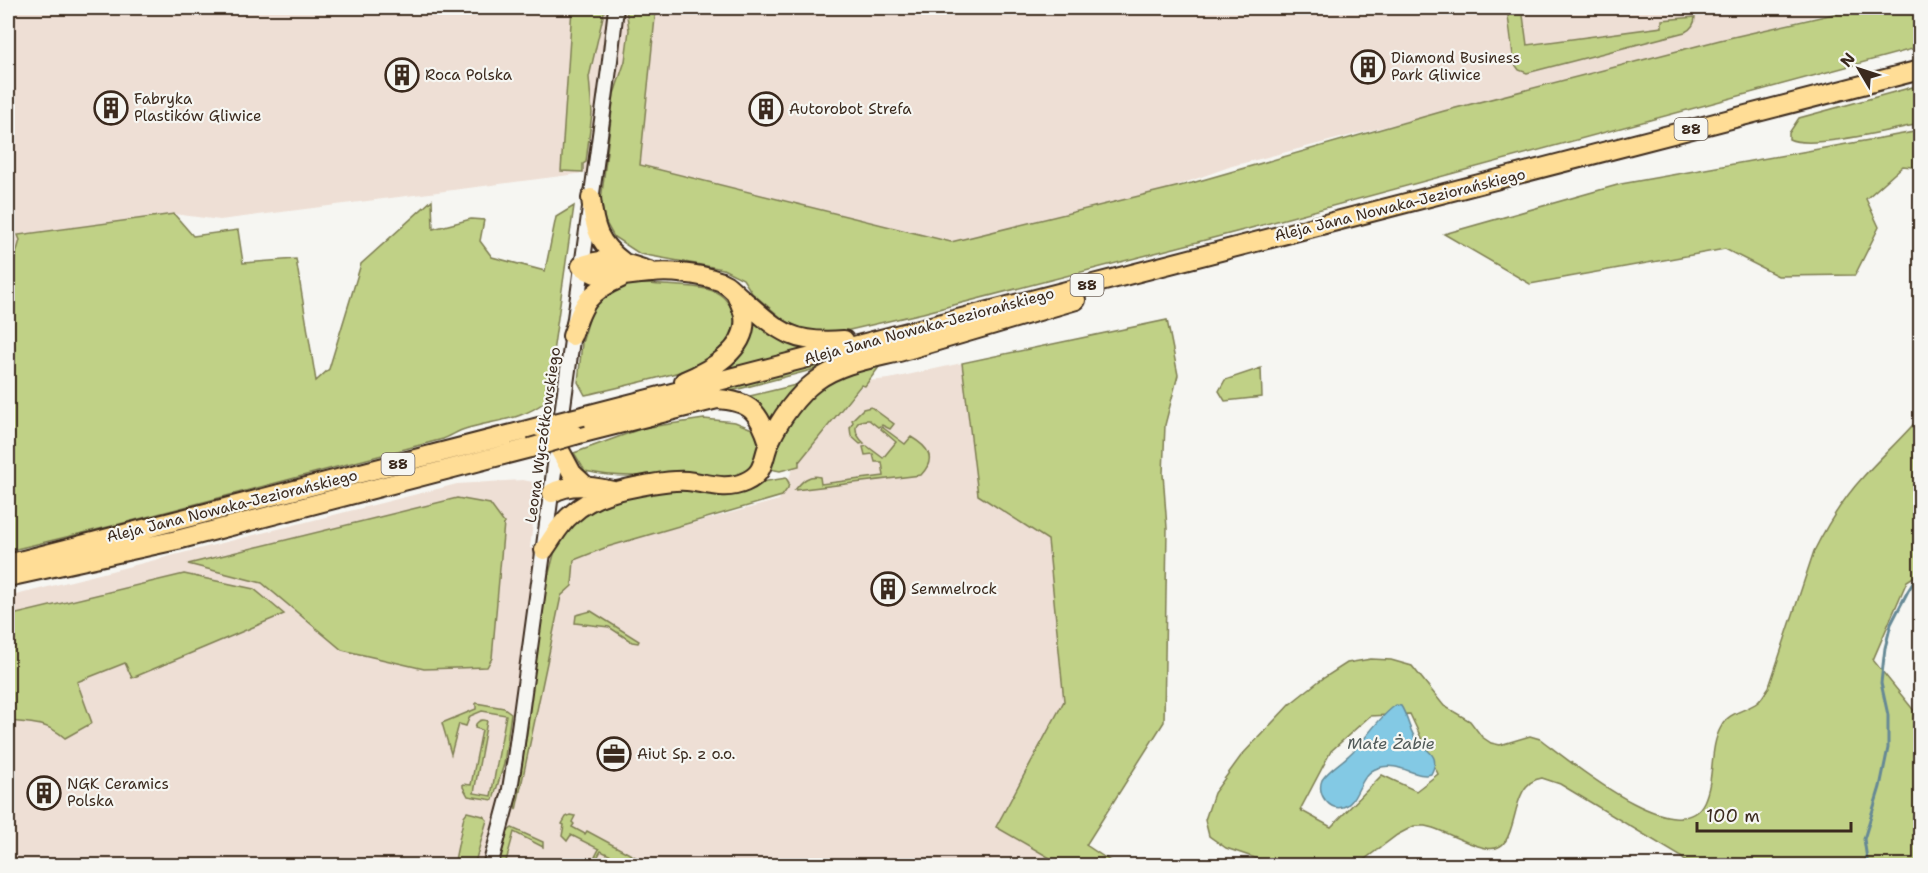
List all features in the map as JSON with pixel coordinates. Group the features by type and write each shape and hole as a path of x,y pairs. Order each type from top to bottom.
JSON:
{"main road":[{"path":"1859,86 1920,57"},
{"name":"Aleja Jana Nowaka-Jeziorańskiego","path":"8,564 1920,70"},
{"path":"591,198 597,234 623,270"},
{"path":"544,550 566,519 585,505 615,491 680,480 719,487 748,481 762,466 767,456 769,442 788,411 813,383 834,369 1176,272 1228,249"},
{"path":"581,266 592,274 603,277 623,270 716,279 729,286 766,321 799,338 816,341 893,335"},
{"path":"572,336 588,299 623,270"},
{"path":"633,403 717,365 731,351 742,335 744,318 736,294"},
{"path":"8,577 177,540 717,399 735,400 754,411 761,420 769,442"},
{"path":"557,445 572,473 586,486"},
{"path":"585,505 572,504 552,494 561,488 586,486 615,491"}],"street":[{"name":"Leona Wyczółkowskiego","path":"490,866 514,768 616,8"}],"shaded area":[{"path":"8,8 1848,8 1232,166 979,256 616,169 220,220 174,214 8,286"},
{"path":"962,363 978,495 1048,540 1064,701 996,826 1062,865 8,865 8,597 457,484 523,480 538,483 530,548 591,550 779,500 794,466 866,381 889,379"}],"green space":[{"path":"572,8 605,8 589,77 592,113 583,172 561,171"},
{"path":"626,8 656,8 640,165 951,242 1192,183 1444,111 1720,40 1860,8 1920,8 1920,47 1240,231 923,313 828,335 809,332 784,320 752,293 743,279 723,269 640,254 614,237 605,221 601,201 614,94 625,61 629,30"},
{"path":"1507,8 1522,8 1527,45 1662,27 1662,20 1695,17 1692,26 1685,32 1527,73 1519,70 1514,63"},
{"path":"1920,85 1920,124 1833,140 1800,142 1789,139 1789,133 1799,118"},
{"path":"1920,131 1920,168 1903,166 1866,199 1879,227 1855,275 1778,276 1725,249 1530,284 1444,234 1621,184"},
{"path":"432,200 433,229 471,219 484,220 480,241 492,257 545,271 556,217 574,206 546,401 527,413 465,429 443,439 8,551 8,282 20,240 18,235 174,214 193,236 238,230 243,263 296,259 316,381 329,369 361,264"},
{"path":"649,284 699,288 722,296 731,307 734,319 734,327 727,342 715,355 690,369 585,395 578,382 582,343 593,306 620,285"},
{"path":"748,317 805,348 727,369"},
{"path":"1167,320 1178,375 1165,425 1163,474 1167,528 1164,722 1086,845 1116,865 1062,865 996,827 1064,701 1048,540 978,495 962,363"},
{"path":"947,331 873,354 582,430 582,425"},
{"path":"882,363 865,386 861,385 799,462 799,466 780,471 770,469 779,441 798,405 834,374"},
{"path":"1261,368 1262,397 1225,401 1219,391 1225,380"},
{"path":"800,384 773,426 747,398 750,396"},
{"path":"871,407 894,424 890,429 882,425 878,427 869,420 859,422 856,432 864,443 860,444 851,436 852,420 863,409"},
{"path":"1920,417 1920,573 1907,581 1873,660 1920,718 1920,865 1689,865 1680,856 1560,784 1542,778 1530,783 1523,792 1510,831 1505,841 1498,847 1480,847 1433,828 1414,826 1397,835 1357,865 1276,865 1226,848 1209,836 1205,820 1214,793 1241,756 1290,704 1319,681 1347,663 1371,659 1391,660 1412,666 1444,706 1470,721 1482,737 1491,743 1500,745 1530,736 1540,739 1622,797 1648,810 1671,817 1691,815 1704,802 1710,784 1717,735 1724,722 1758,702 1769,687 1814,551 1824,532 1856,485","holes":["1410,714 1438,774 1416,791 1382,775 1331,827 1300,810 1331,751 1370,716"]},
{"path":"704,419 735,422 762,433 756,460 750,468 742,474 725,478 687,474 686,471 623,476 598,474 585,471 574,453 643,428"},
{"path":"882,427 905,444 911,437 926,449 929,463 921,475 795,490 803,481 812,476 820,477 821,484 884,476 882,462 875,462 873,454 865,455 863,447 867,446 883,458 896,442 881,429"},
{"path":"786,478 789,483 788,488 782,496 607,547 574,560 572,586 561,596 516,810 528,726 525,725 544,592 561,534 591,506 661,490 705,491"},
{"path":"457,498 490,504 504,523 492,658 487,667 424,669 342,650 262,583 188,564"},
{"path":"184,574 254,589 284,614 132,678 125,663 77,682 92,723 65,738 45,726 8,721 8,616"},
{"path":"591,611 639,641 638,643 632,642 609,627 575,623 576,615"},
{"path":"476,703 504,708 511,713 504,764 493,800 468,796 463,784 471,785 482,730 475,728 476,724 481,720 486,720 474,793 491,796 506,715 482,711 470,716 466,726 459,724 451,754 442,723 476,709"},
{"path":"467,812 483,816 487,820 476,859 472,865 454,865 464,816"},
{"path":"570,815 575,816 572,827 585,834 587,831 650,865 630,865 601,851 597,858 595,857 599,849 571,835 567,841 562,836 564,825 562,824"},
{"path":"512,828 543,842 543,847 514,832 505,865 498,865 508,831"}],"water":[{"name":"Małe Żabie","path":"1396,705 1401,706 1412,732 1433,756 1435,761 1431,774 1419,774 1386,766 1378,768 1366,776 1348,804 1340,808 1331,806 1322,794 1322,780"}],"waterway":[{"path":"1868,866 1864,839 1880,787 1888,748 1888,715 1881,683 1885,648 1891,624 1920,572"}],"place":[{"name":"Diamond Business Park Gliwice","path":"1368,67"},
{"name":"Roca Polska","path":"402,75"},
{"name":"Fabryka Plastików Gliwice","path":"111,108"},
{"name":"Autorobot Strefa","path":"766,109"},
{"name":"Semmelrock","path":"888,589"},
{"name":"Aiut Sp. z o.o.","path":"614,754"},
{"name":"NGK Ceramics Polska","path":"44,793"}]}
